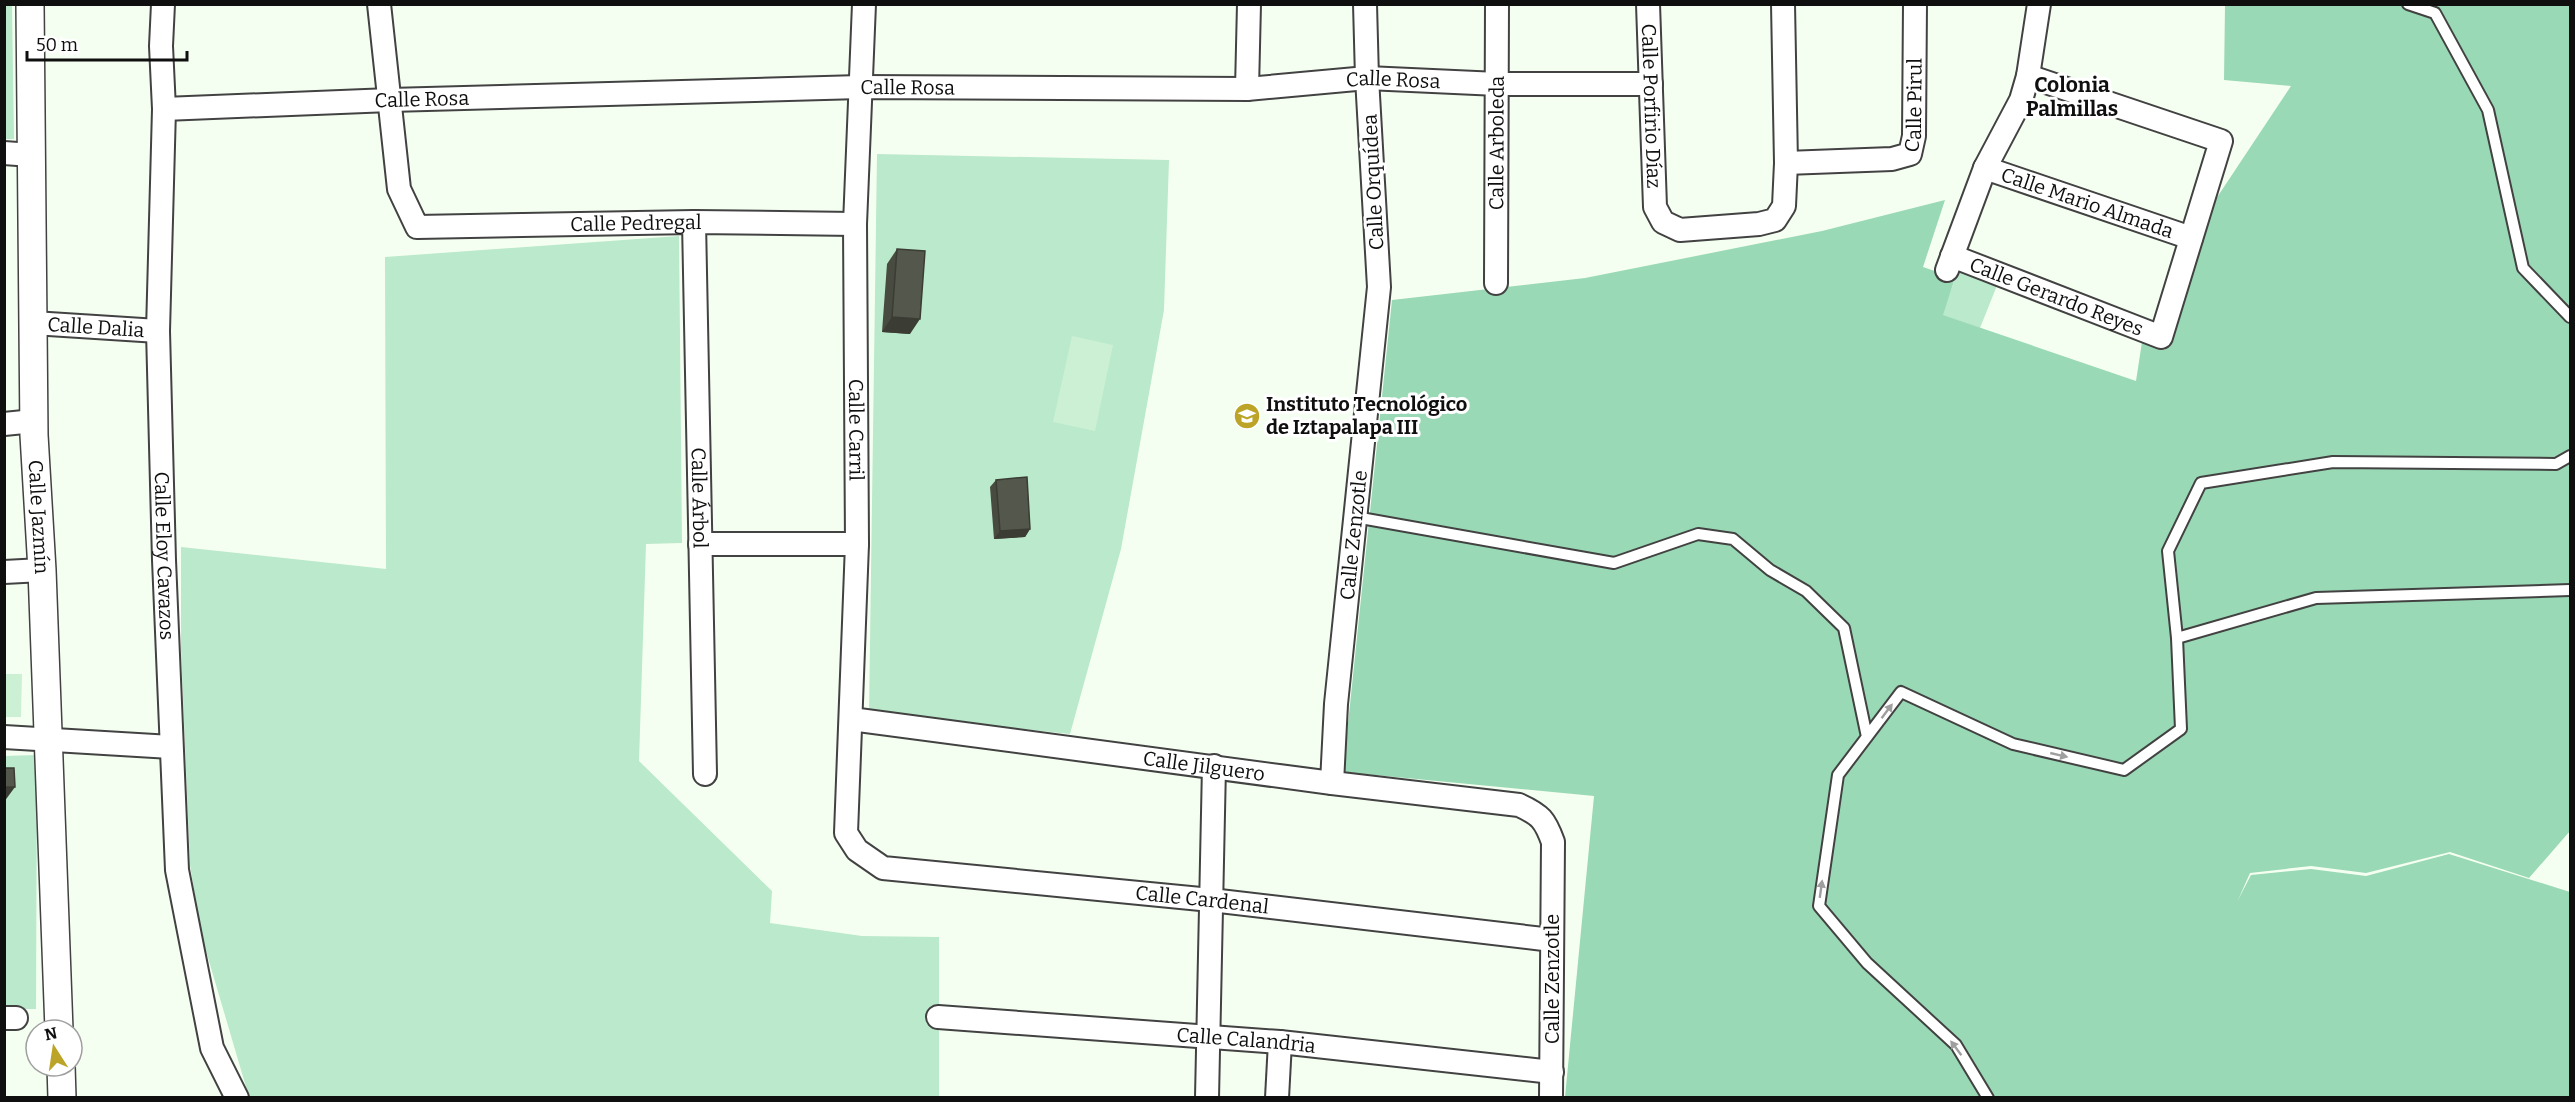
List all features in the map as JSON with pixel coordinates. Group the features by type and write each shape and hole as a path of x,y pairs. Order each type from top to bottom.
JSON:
{"street":[{"name":"Calle Jazmín","path":"30,4 34,421 42,570 59,1018"},
{"name":"Calle Eloy Cavazos","path":"163,4 161,46 164,109 158,331 171,747 179,881 212,1048 237,1098"},
{"path":"379,4 390,100"},
{"name":"Calle Carril","path":"858,850 846,832 857,544 855,224 864,4"},
{"path":"1247,89 1249,4"},
{"name":"Calle Orquídea","path":"1365,4 1366,78 1379,287"},
{"name":"Calle Arboleda","path":"1496,283 1497,4"},
{"name":"Calle Porfirio Díaz","path":"1648,4 1655,207 1663,222 1680,230 1759,224 1775,220 1784,206 1786,164"},
{"path":"1783,4 1786,164"},
{"name":"Calle Pirul","path":"1786,164 1893,159 1910,153 1914,136 1915,4"},
{"path":"1985,168 2021,100 2028,76 2039,4"},
{"path":"2028,76 2221,141 2191,238"},
{"name":"Calle Rosa","path":"164,109 390,100 860,87 1247,89 1366,78 1498,84 1651,84"},
{"name":"Calle Pedregal","path":"390,100 399,189 417,226 694,222 855,224"},
{"path":"4,153 31,155"},
{"name":"Calle Mario Almada","path":"1985,168 2191,238"},
{"name":"Calle Gerardo Reyes","path":"1985,168 1950,263 2161,337 2191,238"},
{"name":"Calle Árbol","path":"694,222 705,774"},
{"name":"Calle Zenzotle","path":"1332,783 1336,704 1379,287"},
{"name":"Calle Dalia","path":"33,323 158,331"},
{"path":"4,424 34,421"},
{"path":"700,544 857,544"},
{"path":"4,572 42,570"},
{"name":"Calle Jilguero","path":"851,719 1332,783 1519,805 1538,813 1547,826"},
{"path":"4,737 171,747"},
{"path":"1207,1098 1214,766"},
{"name":"Calle Zenzotle","path":"1547,826 1553,842 1551,1098"},
{"name":"Calle Cardenal","path":"858,850 883,868 1211,900 1552,940"},
{"name":"Calle Calandria","path":"938,1017 1280,1042 1552,1072"},
{"path":"1277,1098 1280,1042"},
{"path":"61,1078 62,1098"}],"lane":[{"path":"2408,4 2435,13 2488,110 2523,268 2571,317"},
{"path":"1988,1098 1956,1046 1866,963 1819,906 1838,775 1901,692 2013,744 2124,770 2181,729 2177,638 2168,551 2200,483 2333,462 2556,464 2571,456"},
{"path":"1354,517 1614,562 1698,534 1733,539 1770,570 1806,591 1844,628 1867,737"},
{"path":"2177,638 2316,598 2571,590"}],"green space":[{"path":"4,5 12,5 14,139 5,139"},
{"path":"2225,5 2570,5 2570,584 2364,595 2570,590 2570,831 2529,878 2450,852 2366,873 2311,866 2250,873 2238,900 2251,875 2311,869 2366,876 2449,854 2570,892 2570,1097 1565,1097 1594,796 1343,772 1392,300 1585,278 1822,231 1945,200 1923,267 1955,278 1943,315 2136,381 2142,342 2165,350 2196,229 2291,86 2224,80"},
{"path":"877,154 1169,160 1164,310 1121,549 1070,734 869,713"},
{"path":"679,236 682,543 646,544 639,761 772,891 770,923 862,936 939,937 939,1097 249,1097 201,934 190,865 181,650 181,547 386,569 385,257"},
{"path":"1958,271 1998,283 1980,328 1942,315"},
{"path":"1072,336 1113,345 1095,431 1053,422"},
{"path":"5,674 22,674 21,717 5,717"},
{"path":"37,755 36,1009 5,1009 4,756"}],"building":[{"path":"897,249 925,251 920,319 892,317"},
{"path":"1027,477 1030,529 1000,531 996,480"},
{"path":"4,768 14,768 15,787 4,787"}],"place":[{"name":"Instituto Tecnológico de Iztapalapa III","path":"1247,416"}],"district":[{"name":"Colonia Palmillas","path":"2072,97"}]}
